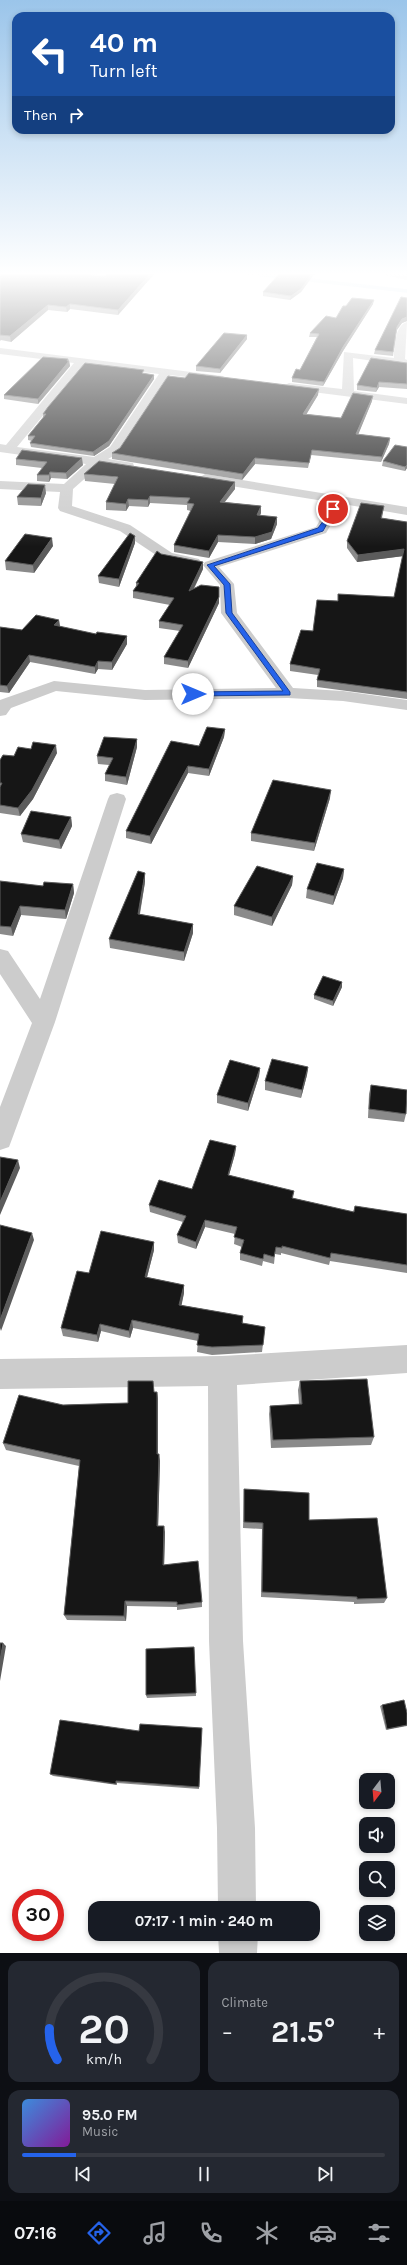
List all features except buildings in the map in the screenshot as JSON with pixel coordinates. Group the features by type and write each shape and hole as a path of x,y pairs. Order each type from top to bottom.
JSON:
{"street":[{"path":"4,449 78,364"},
{"path":"114,364 230,379"},
{"path":"348,364 348,393"},
{"path":"167,371 115,450 97,461 67,488 65,508 124,528 167,556 210,565 321,530 339,499"},
{"path":"277,385 407,401"},
{"path":"4,449 140,468"},
{"path":"191,476 407,511"},
{"path":"0,486 67,488"},
{"path":"210,565 227,584 229,613 288,694"},
{"path":"0,711 5,704 54,686 145,695 288,694 343,696 407,705"},
{"path":"0,1139 44,1022 117,799"},
{"path":"0,957 44,1022"},
{"path":"0,1374 222,1371 407,1359"},
{"path":"222,1371 226,1640 236,1828 237,1901"}],"route":[{"path":"193,694 288,694 229,613 227,584 210,565 321,530 333,509"}]}
